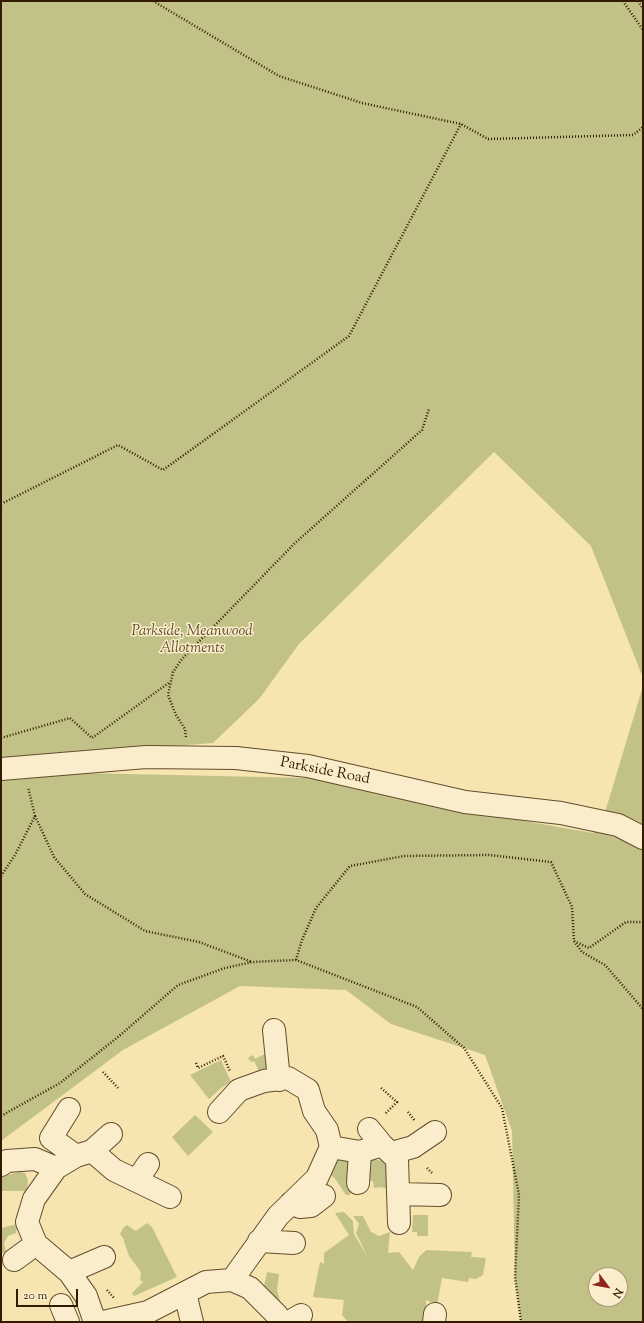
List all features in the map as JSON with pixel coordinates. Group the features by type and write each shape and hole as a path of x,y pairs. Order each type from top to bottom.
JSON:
{"street":[{"name":"Parkside Road","path":"1,769 146,756 236,758 308,766 465,802 561,813 618,825 643,838"},
{"path":"274,1030 283,1079"},
{"path":"283,1079 289,1046"},
{"path":"219,1112 239,1090 264,1081 283,1079 308,1090 314,1110 327,1130 332,1147 317,1178 278,1216 232,1280"},
{"path":"69,1109 51,1138 114,1170 143,1172 170,1197"},
{"path":"332,1147 360,1152 380,1142 413,1147 435,1132"},
{"path":"95,1322 86,1296 69,1272 36,1244 27,1222 34,1199 56,1168 84,1154 111,1134"},
{"path":"380,1142 397,1159 399,1223"},
{"path":"358,1183 360,1152"},
{"path":"1,1165 7,1161 36,1159 56,1168"},
{"path":"398,1194 440,1195"},
{"path":"291,1203 300,1207 311,1206 324,1196"},
{"path":"260,1241 294,1244"},
{"path":"14,1260 36,1244"},
{"path":"69,1272 104,1257"},
{"path":"104,1322 149,1317 185,1293 206,1282 232,1280 250,1288 277,1315 290,1320"},
{"path":"185,1293 192,1322"}],"path":[{"path":"153,1 279,76 362,103 461,124 488,139 633,136 643,127"},
{"path":"623,1 643,30"},
{"path":"638,1 643,9"},
{"path":"1,504 118,445 163,470 349,336 461,124"},
{"path":"187,757 185,729 176,715 168,695 173,672 182,659 295,543 422,430 429,409"},
{"path":"1,738 70,718 92,738 171,682"},
{"path":"24,767 35,816 54,857 85,894 146,931 199,942 252,962"},
{"path":"1,876 2,872 15,855 35,816"},
{"path":"296,960 302,940 316,908 350,866 404,856 489,855 551,862 572,907 574,941 582,952 605,965 643,1009"},
{"path":"574,941 589,948 626,922 643,922"},
{"path":"1,1116 60,1082 118,1037 178,985 226,968 252,962 296,960 417,1007 464,1048 502,1108 518,1195 515,1277 521,1322"},
{"path":"196,1063 198,1068 223,1056 232,1074"},
{"path":"103,1072 118,1088"},
{"path":"381,1088 398,1102 385,1114"},
{"path":"104,1287 111,1293 114,1299"}],"green space":[{"name":"Parkside, Meanwood Allotments","path":"1,1 643,1 643,678 591,546 494,452 299,644 259,699 213,743 1,759"},
{"path":"643,686 643,1322 521,1322 515,1277 512,1131 485,1055 391,1024 346,990 240,986 123,1050 1,1141 1,779 81,773 308,778 438,806 593,833 606,809"},
{"path":"269,1052 269,1067 266,1072 260,1073 254,1061 251,1062 248,1058 253,1055 255,1059"},
{"path":"221,1060 231,1082 221,1088 209,1099 190,1075"},
{"path":"195,1115 213,1132 188,1156 172,1137"},
{"path":"346,1155 350,1165 350,1195 346,1195 336,1180 326,1170 333,1157"},
{"path":"367,1158 383,1161 390,1170 389,1190 382,1187 374,1188 373,1181 367,1181"},
{"path":"19,1172 25,1173 28,1180 27,1191 2,1191 1,1177"},
{"path":"344,1212 353,1221 354,1234 368,1258 356,1233 359,1224 353,1216 363,1216 371,1232 379,1236 390,1232 388,1253 399,1252 413,1270 419,1257 426,1250 472,1252 471,1257 486,1258 483,1275 476,1279 469,1278 468,1282 442,1278 437,1305 426,1300 426,1322 348,1322 342,1315 344,1300 313,1297 320,1262 324,1264 324,1253 349,1235 335,1213"},
{"path":"413,1215 428,1215 428,1236 417,1236 417,1232 412,1232"},
{"path":"147,1223 152,1227 177,1277 134,1296 132,1293 143,1282 140,1280 141,1272 129,1256 123,1238 120,1234 123,1228 127,1225 136,1231"},
{"path":"18,1224 16,1233 8,1236 4,1243 6,1252 1,1254 1,1228"},
{"path":"267,1272 279,1274 277,1290 281,1305 263,1291"}]}
